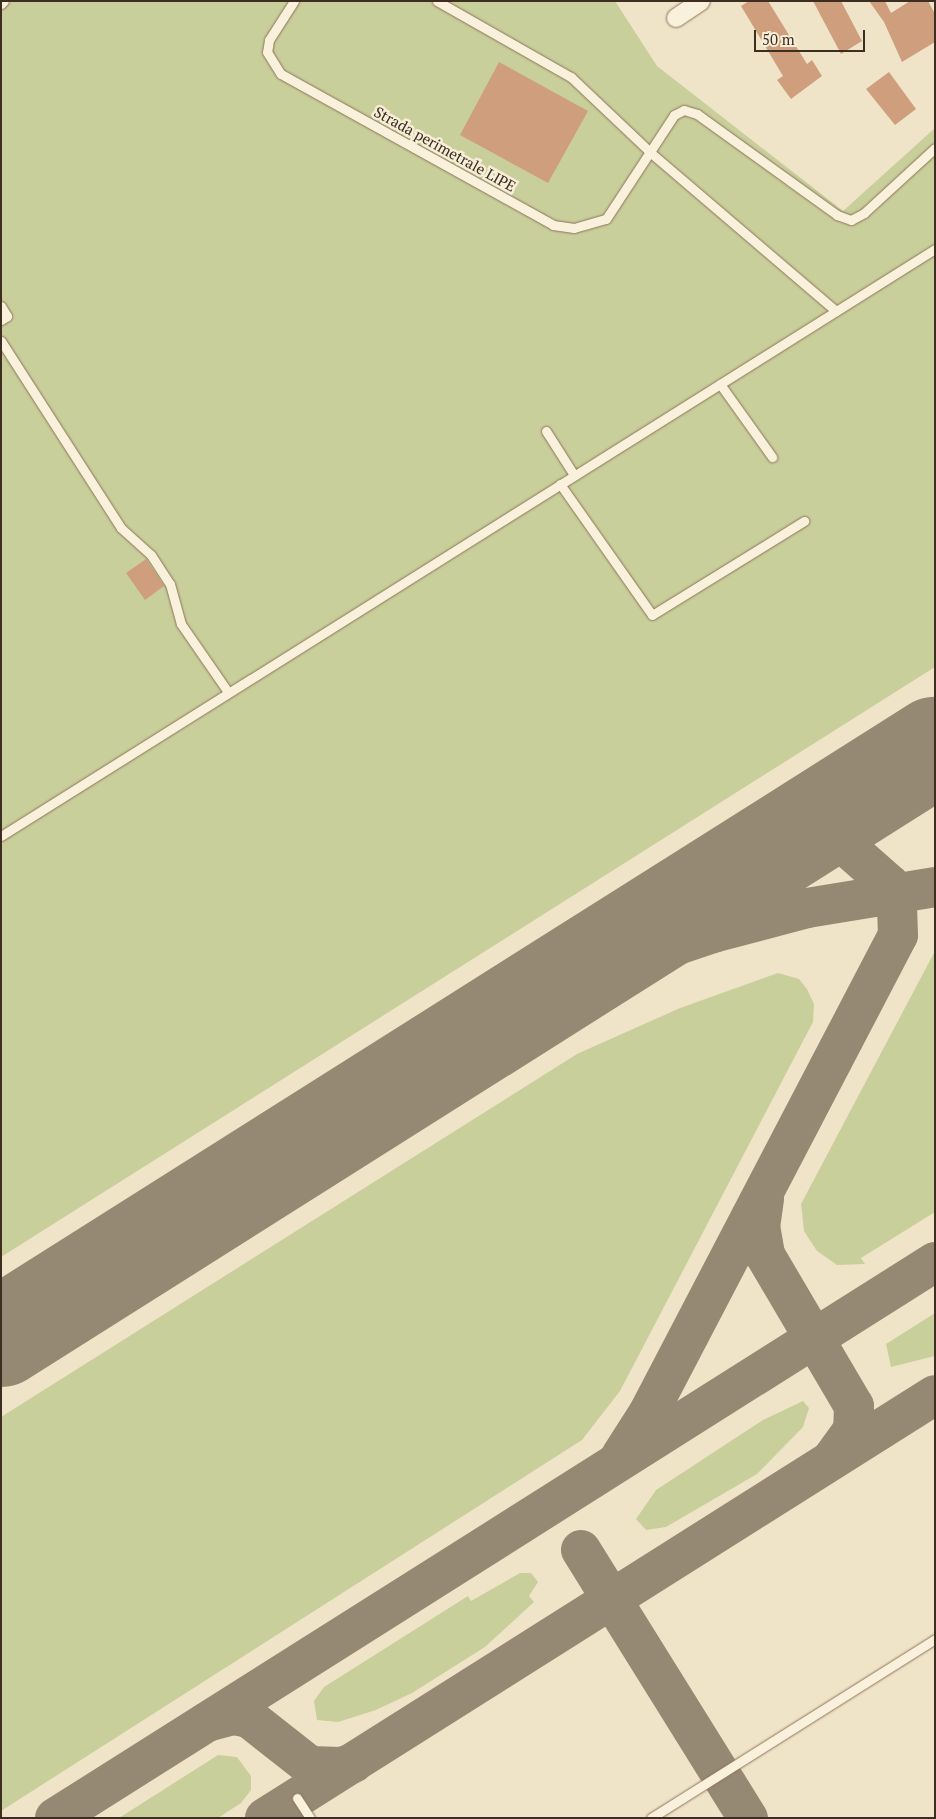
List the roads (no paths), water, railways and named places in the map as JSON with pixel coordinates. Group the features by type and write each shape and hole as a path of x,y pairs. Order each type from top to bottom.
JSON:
{"street":[{"path":"676,18 701,1"}],"lane":[{"path":"1,4 4,1"},
{"name":"Strada perimetrale LIPE","path":"294,1 269,40 267,52 281,74 553,225 574,228 606,219 651,153 674,115 690,110 837,215 851,220 864,213 935,148"},
{"path":"437,1 571,77 651,153 836,311"},
{"path":"1,836 935,249"},
{"path":"1,306 7,316 1,320"},
{"path":"1,341 121,528 151,555 170,584 181,624 228,692"},
{"path":"720,384 772,457"},
{"path":"546,431 574,476"},
{"path":"560,484 652,615 804,521"},
{"path":"651,1818 935,1639"},
{"path":"297,1798 310,1818"}]}
